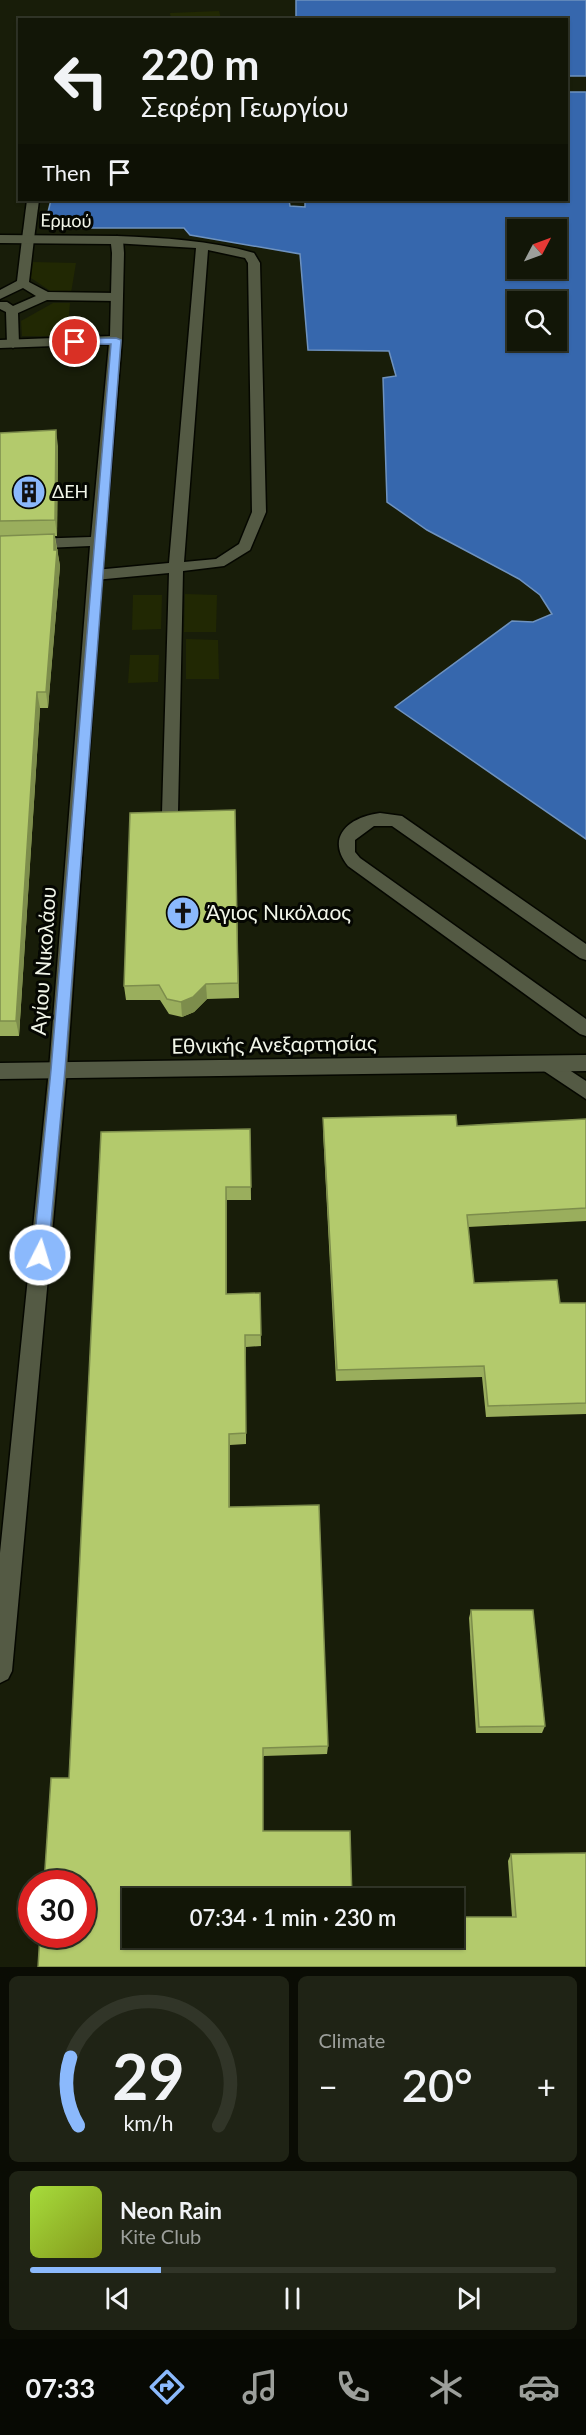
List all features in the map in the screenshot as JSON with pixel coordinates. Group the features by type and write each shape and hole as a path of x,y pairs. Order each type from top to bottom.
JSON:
{"street":[{"path":"23,283 33,201"},
{"name":"Ερμού","path":"0,239 28,239 117,247 202,247 238,252 250,256 254,263 259,512 245,547 219,563 176,569"},
{"name":"Αγίου Νικολάου","path":"0,1671 58,1070 98,541 116,340 117,247"},
{"path":"170,813 176,569 202,247"},
{"path":"0,295 23,283"},
{"path":"23,283 45,296"},
{"path":"12,312 45,296 116,297"},
{"path":"0,302 12,312"},
{"path":"12,312 7,344 116,340"},
{"path":"0,545 98,541"},
{"path":"96,575 176,569"},
{"path":"586,953 396,820 378,818 360,824 346,838 347,853 354,862 586,1029"},
{"name":"Εθνικής Ανεξαρτησίας","path":"0,1071 586,1063"},
{"path":"548,1064 586,1091"}],"green space":[{"path":"219,11 221,18 171,18 170,13"},
{"path":"33,262 76,263 71,293 55,294 31,278"},
{"path":"53,303 70,303 67,336 22,336 21,321"},
{"path":"185,594 217,595 216,632 184,632"},
{"path":"133,595 162,595 161,629 132,630"},
{"path":"186,639 218,640 219,679 186,679"},
{"path":"130,655 159,655 158,682 128,683"}],"water":[{"path":"296,0 586,0 586,76 568,76 568,18 296,18"},
{"path":"568,92 586,92 586,839 395,707 512,621 533,622 552,614 540,595 519,579 427,530 387,502 383,378 396,376 389,351 308,350 300,254 190,235 184,228 44,228 51,201 289,201 290,206 305,207 305,201 568,201"}],"building":[{"name":"ΔΕΗ","path":"56,430 55,520 0,521 0,433"},
{"path":"54,534 54,550 57,550 46,692 37,692 16,1021 0,1021 0,536"},
{"name":"Άγιος Νικόλαος","path":"235,810 238,983 206,984 193,997 181,1002 167,999 159,985 124,986 130,813"},
{"path":"456,1115 457,1126 586,1119 586,1208 467,1215 474,1283 557,1280 560,1303 586,1303 586,1403 488,1406 484,1366 337,1370 323,1118"},
{"path":"250,1129 251,1187 226,1187 226,1294 260,1293 261,1335 245,1335 246,1433 229,1434 229,1507 319,1505 328,1746 263,1748 263,1831 350,1831 352,1888 122,1888 122,1948 464,1948 464,1917 516,1917 511,1854 586,1853 586,1967 38,1967 39,1948 96,1948 96,1870 45,1870 51,1778 69,1778 101,1132"},
{"path":"471,1610 533,1610 545,1726 479,1727"}],"place":[{"name":"ΔΕΗ","path":"29,492"},
{"name":"Άγιος Νικόλαος","path":"183,913"}],"route":[{"path":"40,1255 58,1070 98,541 116,340 75,342"}]}
